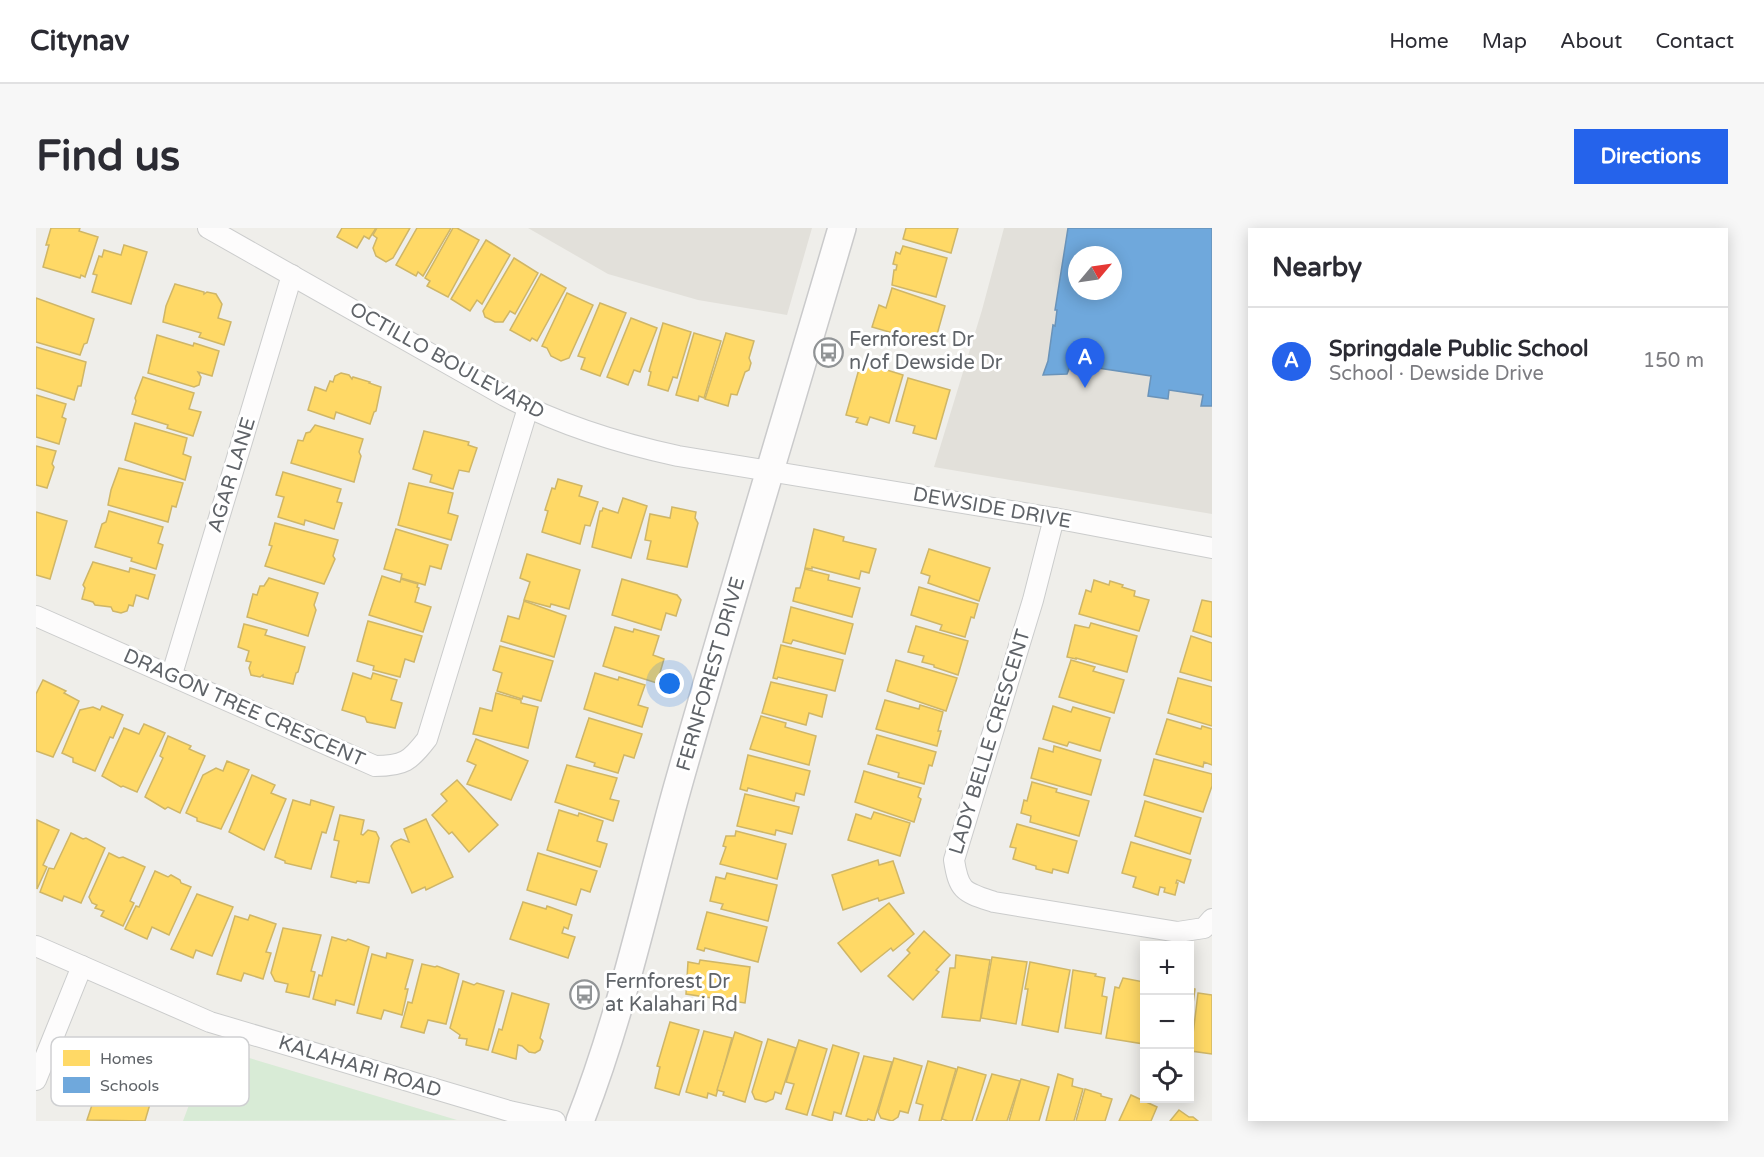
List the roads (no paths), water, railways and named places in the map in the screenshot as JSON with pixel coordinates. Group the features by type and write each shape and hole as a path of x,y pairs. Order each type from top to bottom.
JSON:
{"street":[{"name":"OCTILLO BOULEVARD","path":"208,228 528,408 586,432 630,446 678,456 771,470"},
{"name":"FERNFOREST DRIVE","path":"580,1121 592,1091 618,1006 677,789 842,228"},
{"name":"AGAR LANE","path":"172,674 292,275"},
{"name":"DRAGON TREE CRESCENT","path":"36,616 172,674 375,766 393,766 411,758 427,739 528,408"},
{"name":"DEWSIDE DRIVE","path":"771,470 1054,518 1212,548"},
{"name":"LADY BELLE CRESCENT","path":"1054,518 1033,600 954,860 958,882 972,895 994,902 1178,932 1204,928 1212,920"},
{"name":"KALAHARI ROAD","path":"36,946 210,1022 509,1111 555,1121"},
{"path":"53,1037 82,966"},
{"path":"36,1080 51,1043"}],"place":[{"name":"Fernforest Dr n/of Dewside Dr","path":"828,352"},
{"name":"Springdale Public School","path":"1085,388"},
{"name":"Fernforest Dr at Kalahari Rd","path":"584,994"}]}
